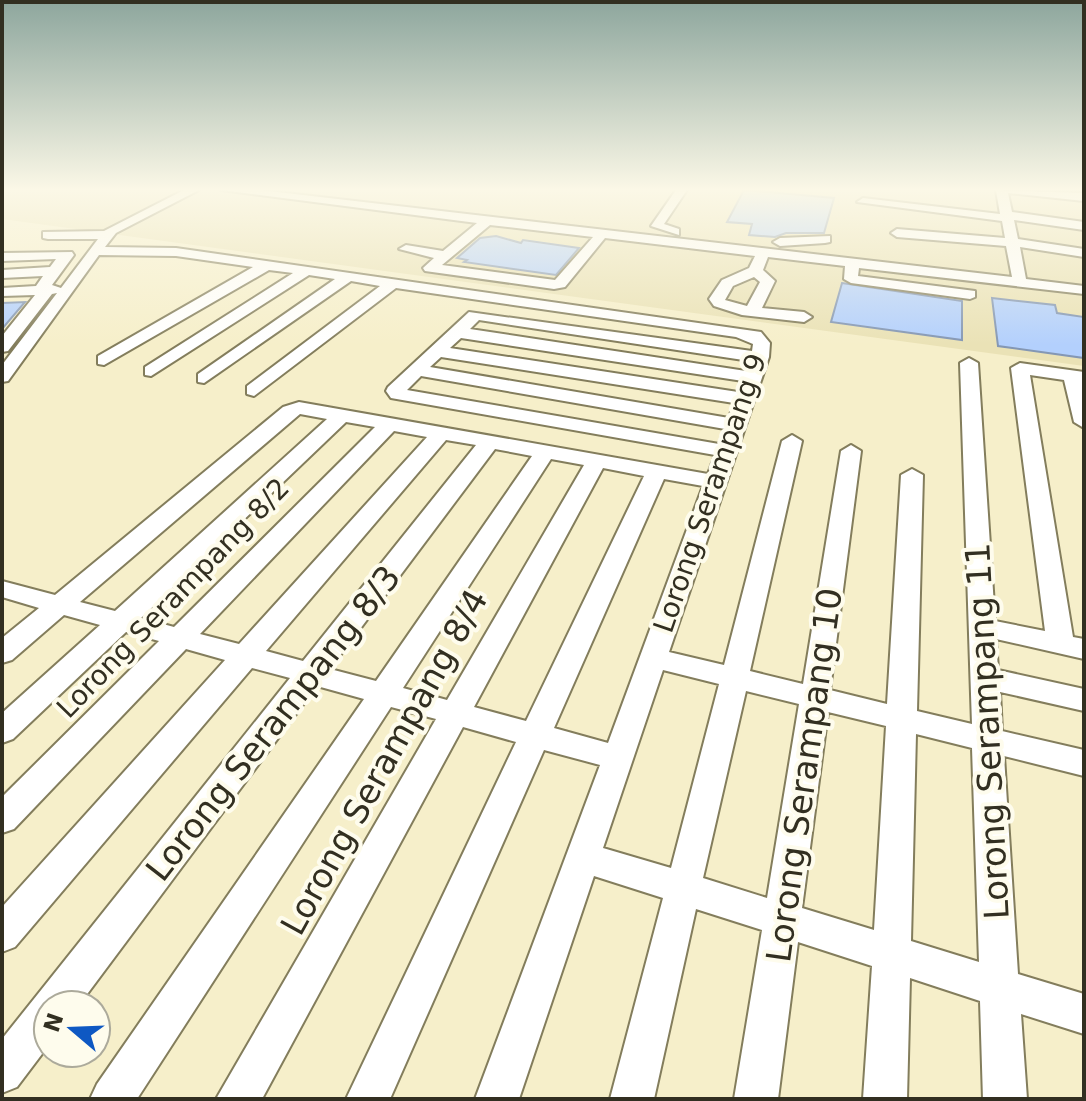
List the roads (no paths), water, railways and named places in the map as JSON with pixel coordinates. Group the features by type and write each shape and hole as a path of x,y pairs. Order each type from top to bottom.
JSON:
{"street":[{"path":"2,377 103,241"},
{"path":"461,241 430,268 554,285 560,284 596,241"},
{"path":"695,241 763,253 964,268 976,268 977,241"},
{"path":"745,241 790,244 808,241"},
{"path":"944,241 976,247 1039,245 1084,253"},
{"path":"1011,241 1020,283"},
{"path":"406,249 444,255"},
{"name":"Lorong Serampang 9","path":"95,251 158,251 308,270 393,283 563,317 747,334 762,343 716,482 497,1099"},
{"path":"763,253 755,271 727,283 717,299 727,308 804,317"},
{"path":"2,257 67,255 2,347"},
{"path":"846,259 1020,283 1084,302"},
{"path":"846,259 851,279 977,293 1064,294 1084,290"},
{"path":"104,360 267,265"},
{"path":"151,371 308,270"},
{"path":"2,274 56,271"},
{"path":"752,311 768,281 755,271"},
{"path":"204,378 348,277"},
{"path":"254,390 393,283"},
{"path":"2,292 68,289"},
{"path":"194,308 332,329"},
{"path":"563,317 475,315 395,393 485,410 744,402"},
{"path":"2,934 247,655 465,437 563,317"},
{"path":"457,332 541,345 744,402"},
{"path":"436,351 744,402"},
{"name":"Lorong Serampang 11","path":"969,363 1005,1099"},
{"path":"982,627 1072,646 1020,368 1078,376 1084,422"},
{"path":"416,370 506,386 744,402"},
{"path":"2,653 278,421 299,408 716,482"},
{"path":"2,731 344,414"},
{"name":"Lorong Serampang 8/2","path":"2,819 390,423"},
{"name":"Lorong Serampang 8/3","path":"66,989 312,673 465,437"},
{"path":"632,1099 792,441"},
{"name":"Lorong Serampang 10","path":"756,1099 851,451"},
{"path":"112,1099 545,452"},
{"name":"Lorong Serampang 8/4","path":"238,1099 597,461"},
{"path":"368,1099 656,472"},
{"path":"885,1099 912,475"},
{"path":"2,589 618,758"},
{"path":"653,658 987,739 1083,770"},
{"path":"985,678 1084,700"},
{"path":"583,857 1084,1014"},
{"path":"2,1072 32,1034"}]}
